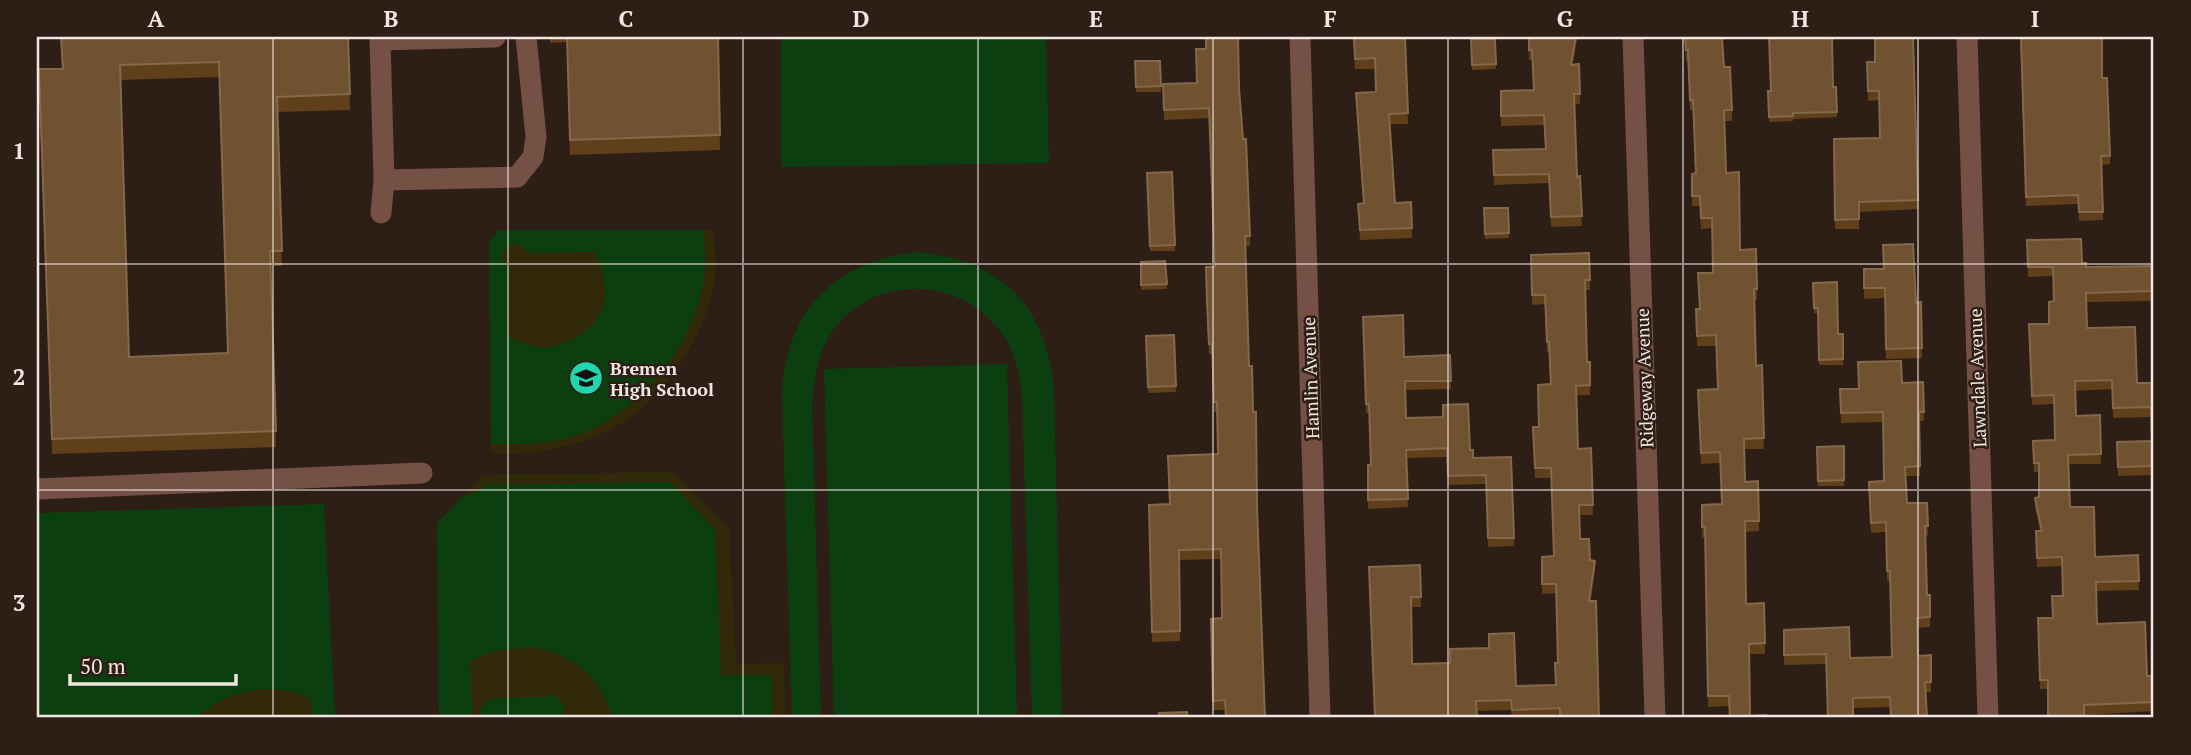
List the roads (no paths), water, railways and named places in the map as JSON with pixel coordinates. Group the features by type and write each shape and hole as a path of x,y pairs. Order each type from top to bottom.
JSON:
{"street":[{"path":"381,213 384,180 380,40 495,37"},
{"path":"384,180 517,177 533,157 536,137 526,37"},
{"name":"Hamlin Avenue","path":"1300,37 1320,718"},
{"name":"Ridgeway Avenue","path":"1633,37 1655,718"},
{"name":"Lawndale Avenue","path":"1967,37 1988,718"},
{"path":"37,489 422,473"}],"place":[{"name":"Bremen High School","path":"586,378"}]}
